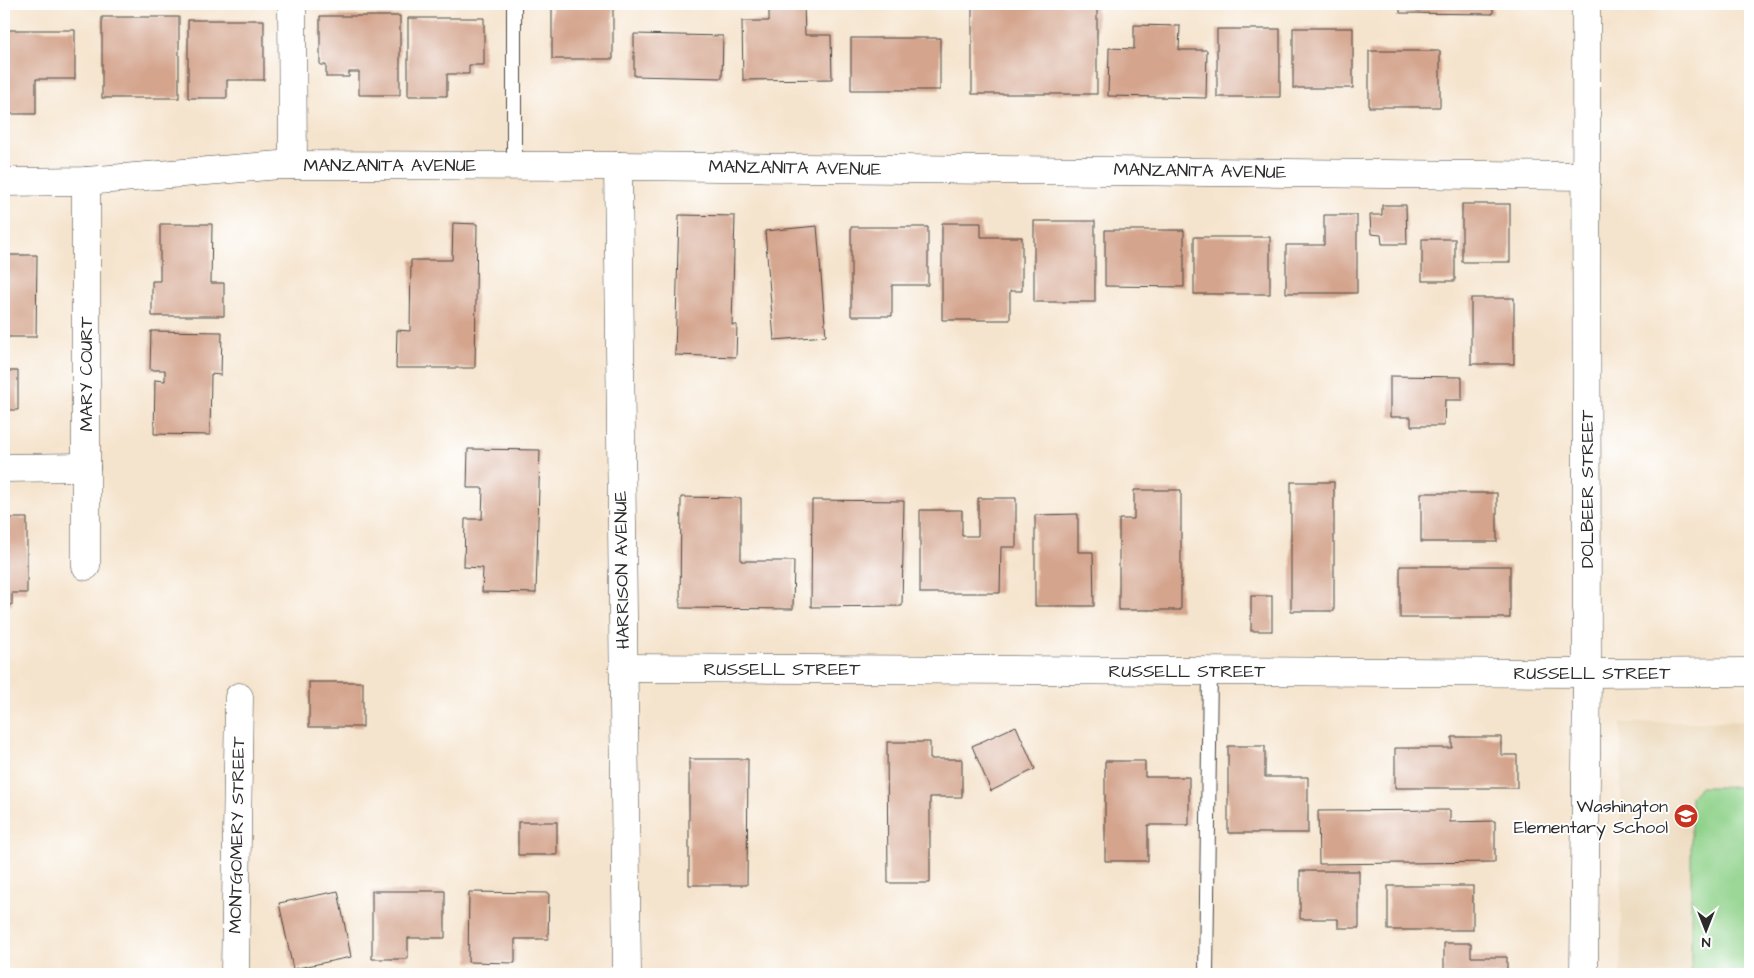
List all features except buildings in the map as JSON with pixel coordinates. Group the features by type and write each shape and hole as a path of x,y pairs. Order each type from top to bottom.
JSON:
{"street":[{"path":"292,4 293,165"},
{"name":"DOLBEER STREET","path":"1584,974 1587,673 1586,4"},
{"name":"MANZANITA AVENUE","path":"4,182 86,181 293,165 618,166 1586,176"},
{"name":"HARRISON AVENUE","path":"618,166 627,974"},
{"name":"MARY COURT","path":"86,181 86,566"},
{"path":"4,468 86,467"},
{"name":"RUSSELL STREET","path":"624,668 1587,673 1750,672"},
{"name":"MONTGOMERY STREET","path":"235,974 239,697"}],"lane":[{"path":"514,4 514,166"},
{"path":"1206,974 1210,671"}],"shaded area":[{"name":"Washington Elementary School","path":"1750,721 1750,974 1621,974 1621,723"}],"green space":[{"path":"1700,787 1750,787 1750,974 1691,974 1691,796"}],"place":[{"name":"Washington Elementary School","path":"1686,816"}]}
